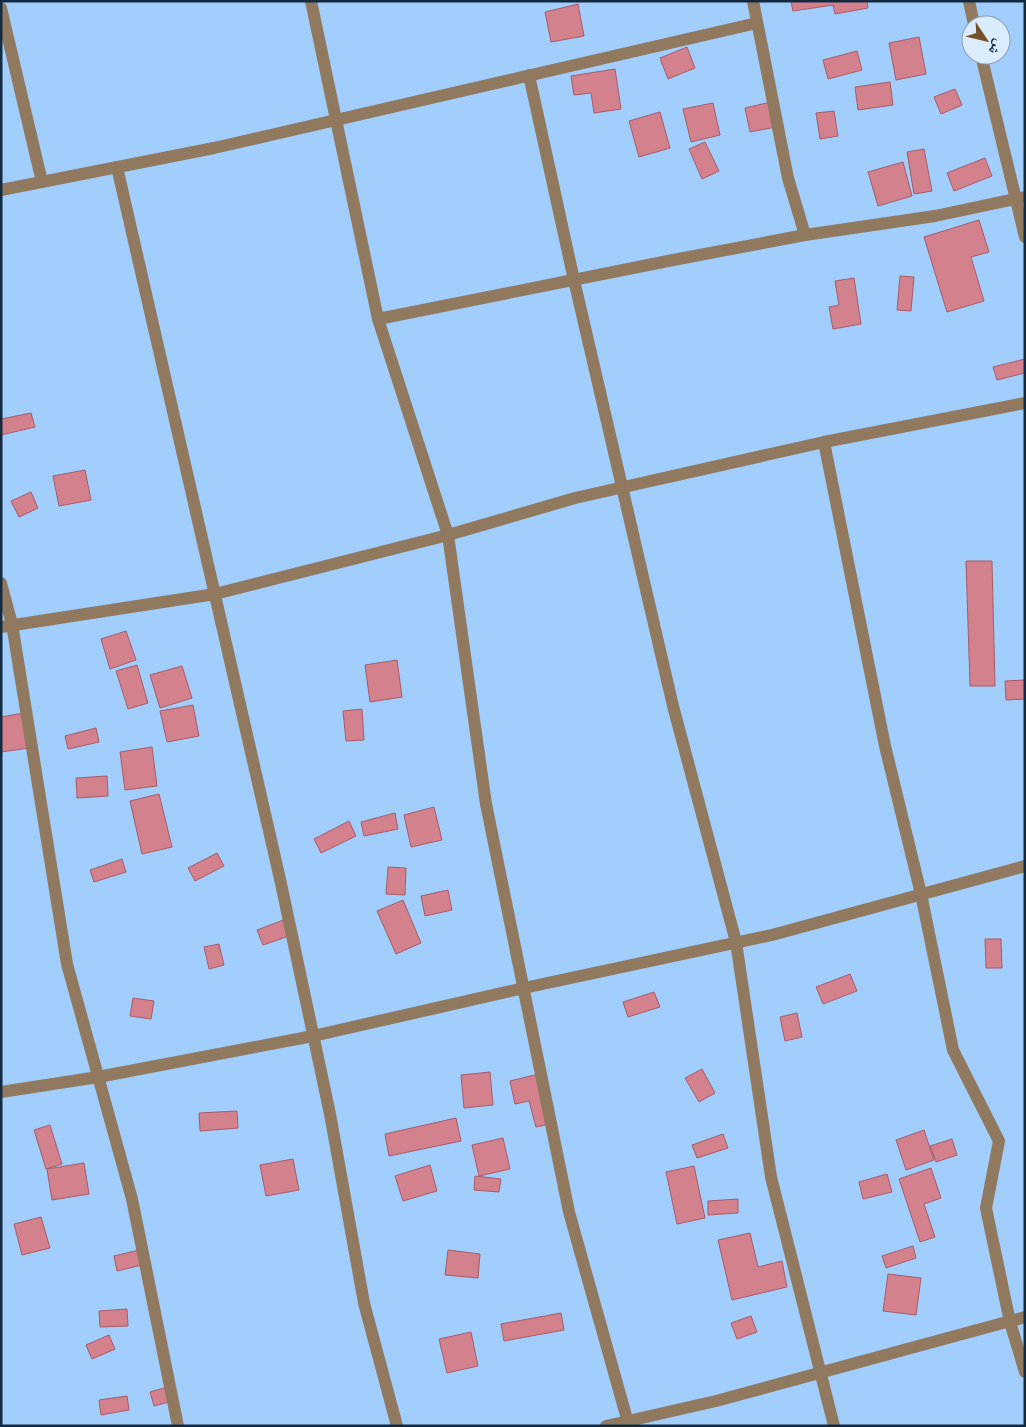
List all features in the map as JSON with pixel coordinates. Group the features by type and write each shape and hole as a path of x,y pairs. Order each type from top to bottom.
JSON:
{"street":[{"path":"310,1 378,319 448,535 486,804 569,1212 629,1423"},
{"path":"753,1 788,178 804,235"},
{"path":"969,1 972,15"},
{"path":"1,8 42,182"},
{"path":"1,190 117,168 336,120 757,23"},
{"path":"984,65 1020,198 1025,237"},
{"path":"529,75 574,280 673,706 736,942 771,1177 834,1426"},
{"path":"117,168 280,879 330,1114 364,1303 397,1426"},
{"path":"378,319 804,235 935,216 1020,198"},
{"path":"7,625 215,594 448,535 575,498 824,442 1025,403"},
{"path":"824,442 885,746 922,894 953,1050 999,1141 986,1208 1010,1322 1025,1372"},
{"path":"1,583 67,964 132,1199 178,1426"},
{"path":"1,1092 98,1077 313,1036 524,988 772,935 1025,866"},
{"path":"606,1426 629,1423 716,1401 1025,1318"}],"building":[{"path":"791,1 867,1 868,8 835,14 833,5 793,11"},
{"path":"578,4 584,36 551,42 545,12"},
{"path":"919,37 926,74 896,80 889,43"},
{"path":"687,47 695,68 668,79 660,58"},
{"path":"857,51 862,70 828,79 823,60"},
{"path":"615,69 621,109 594,113 591,93 574,95 571,76"},
{"path":"890,82 893,105 858,110 855,87"},
{"path":"955,89 962,105 941,114 934,97"},
{"path":"775,101 781,126 750,132 745,108"},
{"path":"713,103 720,135 691,142 683,109"},
{"path":"834,111 838,136 820,139 816,113"},
{"path":"660,112 670,148 639,157 629,121"},
{"path":"705,142 719,171 702,179 689,149"},
{"path":"924,149 932,191 914,194 907,152"},
{"path":"985,158 992,176 954,191 947,173"},
{"path":"903,162 912,196 878,206 868,172"},
{"path":"979,220 989,252 971,257 984,301 947,312 924,237"},
{"path":"900,276 914,277 911,311 897,310"},
{"path":"854,278 861,324 833,329 829,307 839,305 835,281"},
{"path":"1025,359 1025,373 997,380 993,367"},
{"path":"31,413 35,427 1,435 1,419"},
{"path":"85,470 91,500 59,506 53,476"},
{"path":"31,492 38,508 19,517 11,501"},
{"path":"966,561 992,561 995,686 970,686"},
{"path":"126,631 136,660 110,669 101,639"},
{"path":"397,660 402,697 370,702 365,665"},
{"path":"137,665 148,703 128,709 116,671"},
{"path":"182,666 192,698 160,708 150,675"},
{"path":"1025,680 1025,699 1006,700 1005,681"},
{"path":"193,705 199,736 167,742 160,711"},
{"path":"362,709 364,740 346,741 343,711"},
{"path":"24,713 29,748 1,752 1,717"},
{"path":"96,728 99,742 68,749 65,736"},
{"path":"152,747 157,786 125,790 120,752"},
{"path":"107,776 108,796 77,798 76,778"},
{"path":"159,794 172,847 142,854 130,801"},
{"path":"434,807 442,840 411,847 404,815"},
{"path":"395,813 398,829 364,836 361,822"},
{"path":"349,821 356,836 321,853 314,839"},
{"path":"217,853 224,866 195,881 188,868"},
{"path":"122,859 126,872 94,882 90,870"},
{"path":"388,867 406,868 405,895 386,894"},
{"path":"448,890 452,910 425,916 421,896"},
{"path":"403,900 421,943 396,954 377,911"},
{"path":"286,919 292,935 263,945 257,930"},
{"path":"985,939 1001,939 1002,968 986,968"},
{"path":"219,944 224,965 209,969 204,947"},
{"path":"850,974 857,991 823,1004 816,987"},
{"path":"654,992 660,1007 628,1017 623,1002"},
{"path":"133,998 154,1001 151,1019 130,1016"},
{"path":"797,1013 802,1037 785,1041 780,1017"},
{"path":"702,1069 715,1093 699,1102 685,1078"},
{"path":"490,1072 493,1105 464,1108 461,1075"},
{"path":"539,1074 550,1124 536,1127 529,1101 515,1104 510,1081"},
{"path":"237,1111 238,1128 200,1131 199,1113"},
{"path":"456,1118 461,1141 389,1156 385,1134"},
{"path":"50,1125 62,1164 46,1169 34,1130"},
{"path":"924,1130 934,1160 906,1170 896,1140"},
{"path":"723,1134 728,1148 697,1158 692,1145"},
{"path":"503,1138 510,1169 479,1176 472,1145"},
{"path":"952,1139 957,1155 936,1162 930,1146"},
{"path":"293,1159 299,1190 266,1196 260,1165"},
{"path":"84,1163 89,1194 52,1200 47,1169"},
{"path":"430,1165 437,1191 403,1201 395,1176"},
{"path":"694,1166 705,1218 677,1224 666,1172"},
{"path":"931,1168 941,1198 924,1204 935,1237 920,1242 899,1179"},
{"path":"887,1174 892,1192 863,1199 859,1182"},
{"path":"475,1176 501,1179 499,1192 474,1190"},
{"path":"738,1199 738,1213 708,1215 708,1201"},
{"path":"41,1217 50,1248 22,1255 14,1224"},
{"path":"750,1233 758,1267 782,1261 787,1287 732,1300 718,1240"},
{"path":"913,1246 916,1258 886,1268 882,1256"},
{"path":"139,1250 142,1265 117,1271 114,1256"},
{"path":"448,1250 480,1254 478,1278 445,1275"},
{"path":"888,1274 921,1278 916,1315 883,1311"},
{"path":"127,1309 128,1326 100,1327 99,1311"},
{"path":"561,1313 564,1330 504,1341 501,1324"},
{"path":"751,1316 757,1332 737,1339 731,1323"},
{"path":"471,1332 478,1366 447,1373 439,1339"},
{"path":"109,1335 115,1349 92,1359 86,1345"},
{"path":"171,1386 176,1400 154,1406 150,1392"},
{"path":"127,1396 129,1410 101,1415 99,1400"}]}
